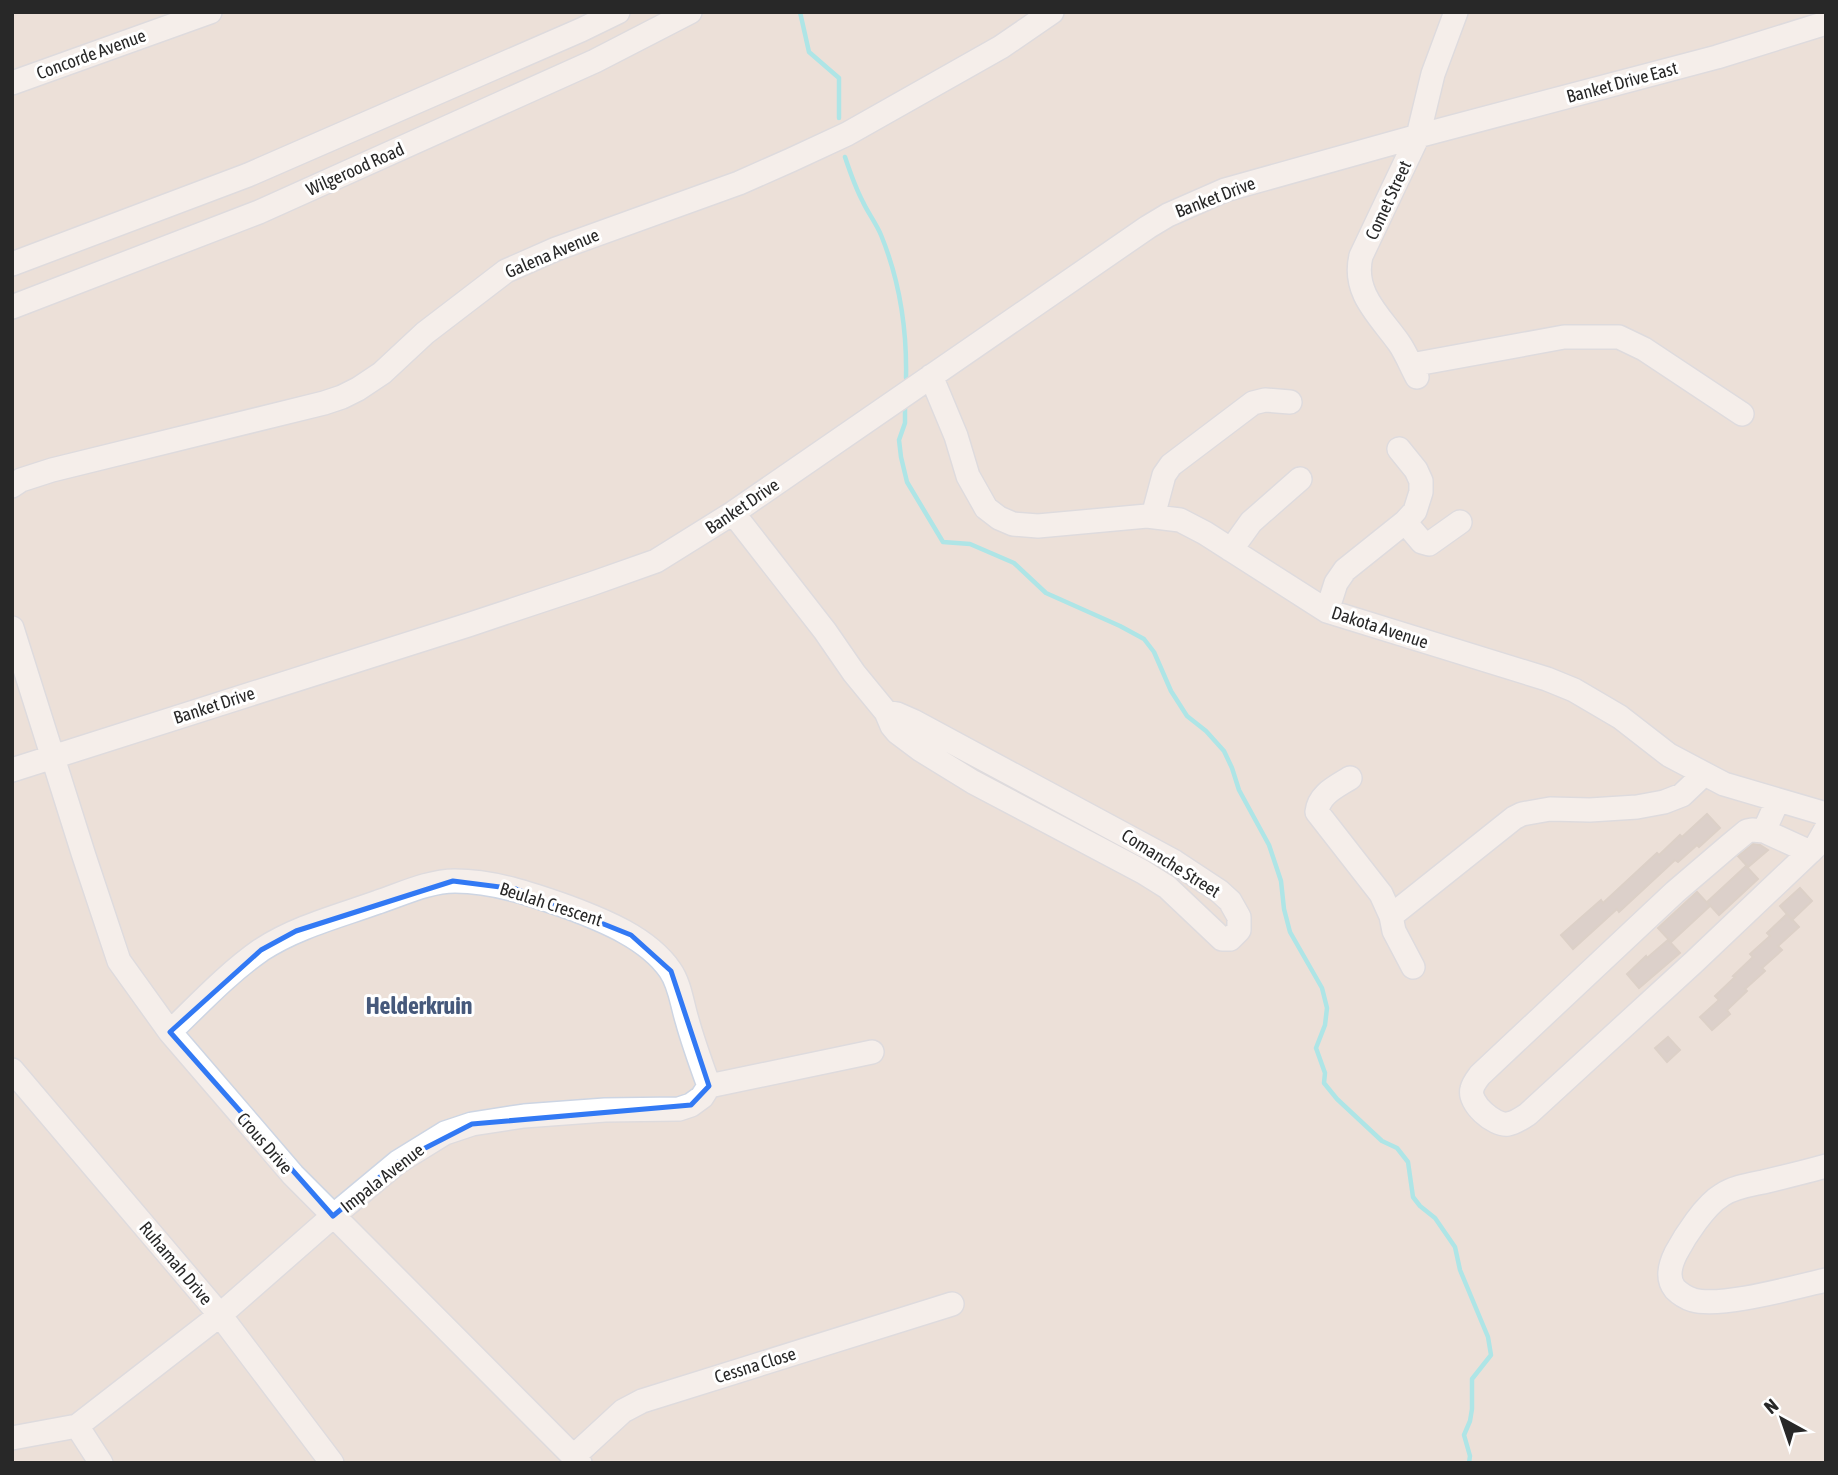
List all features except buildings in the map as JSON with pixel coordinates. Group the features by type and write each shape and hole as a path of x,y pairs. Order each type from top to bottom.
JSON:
{"street":[{"name":"Concorde Avenue","path":"12,83 209,12"},
{"name":"Wilgerood Road","path":"12,264 248,174 618,12"},
{"name":"Wilgerood Road","path":"12,307 259,212 595,61 690,12"},
{"name":"Galena Avenue","path":"12,486 21,480 52,470 311,407 342,397 382,373 425,333 506,271 556,249 738,183 847,134 1001,47 1052,12"},
{"name":"Comet Street","path":"1456,12 1433,74 1418,136 1358,267 1363,291 1373,310 1401,346 1414,371 1564,337 1619,337 1644,349 1742,414"},
{"name":"Banket Drive East","path":"1418,136 1704,61 1826,23"},
{"name":"Banket Drive","path":"12,770 468,625 656,561 733,513 1167,215 1225,190 1418,136"},
{"name":"Dakota Avenue","path":"931,376 956,436 968,476 986,508 999,518 1013,524 1038,526 1153,516 1180,520 1327,611 1547,679 1574,690 1620,717 1670,755 1724,785 1770,817 1826,814"},
{"path":"1153,516 1164,475 1171,465 1253,402 1290,402"},
{"path":"1327,611 1339,577 1345,570 1405,522 1415,510 1421,492 1421,481 1416,470 1399,449"},
{"path":"1231,550 1251,522 1300,479"},
{"name":"Comanche Street","path":"733,513 886,712 897,732 973,782 1167,887 1222,939 1230,939 1239,930 1240,917 1230,901 1175,862 913,721 886,712"},
{"path":"1405,522 1422,542 1429,544 1460,522"},
{"path":"12,628 52,756"},
{"name":"Crous Drive","path":"52,756 119,961 170,1032 293,1175 576,1460"},
{"path":"1391,916 1522,814 1550,809 1590,810 1664,803 1682,795 1704,774"},
{"path":"1350,778 1322,797 1317,812 1381,894 1391,916 1394,931 1413,967"},
{"path":"1810,852 1770,817 1747,831 1675,892 1480,1075 1472,1088 1472,1098 1494,1122 1508,1124 1528,1114 1695,962 1810,852 1817,845 1826,829"},
{"name":"Beulah Crescent","path":"170,1032 226,978 261,950 296,931 425,886 453,881 487,884 516,889 599,918 631,935 661,959 671,971 678,987 709,1086"},
{"name":"Impala Avenue","path":"77,1426 220,1315 398,1162 446,1133 472,1124 524,1116 605,1110 679,1109 702,1097 709,1086 872,1052"},
{"name":"Ruhamah Drive","path":"12,1070 220,1315 332,1463"},
{"path":"1826,1166 1733,1189 1722,1195 1710,1204 1677,1251 1669,1274 1674,1287 1681,1294 1706,1302 1734,1300 1826,1280"},
{"name":"Cessna Close","path":"576,1460 632,1405 952,1304"},
{"path":"12,1438 77,1426 101,1463"}],"highlighted area":[{"path":"453,881 516,889 631,935 671,971 709,1086 691,1105 472,1124 398,1162 333,1216 170,1032 261,950 296,931"}],"waterway":[{"path":"800,12 809,52 839,78 839,118"},
{"path":"845,157 858,191 881,235 893,269 903,323 906,378"},
{"path":"905,408 905,423 899,440 907,482 943,542 970,544 1014,563 1046,593 1144,639 1154,652 1171,691 1187,716 1206,731 1224,751 1239,790 1269,845 1281,881 1290,932 1322,988 1327,1008 1325,1025 1316,1048 1325,1073 1324,1083 1337,1099 1382,1141 1397,1148 1408,1162 1413,1197 1435,1218 1455,1247 1460,1270 1488,1337 1491,1355 1472,1379 1472,1409 1464,1435 1470,1456 1469,1463"}],"district":[{"name":"Helderkruin","path":"419,1005"}]}
